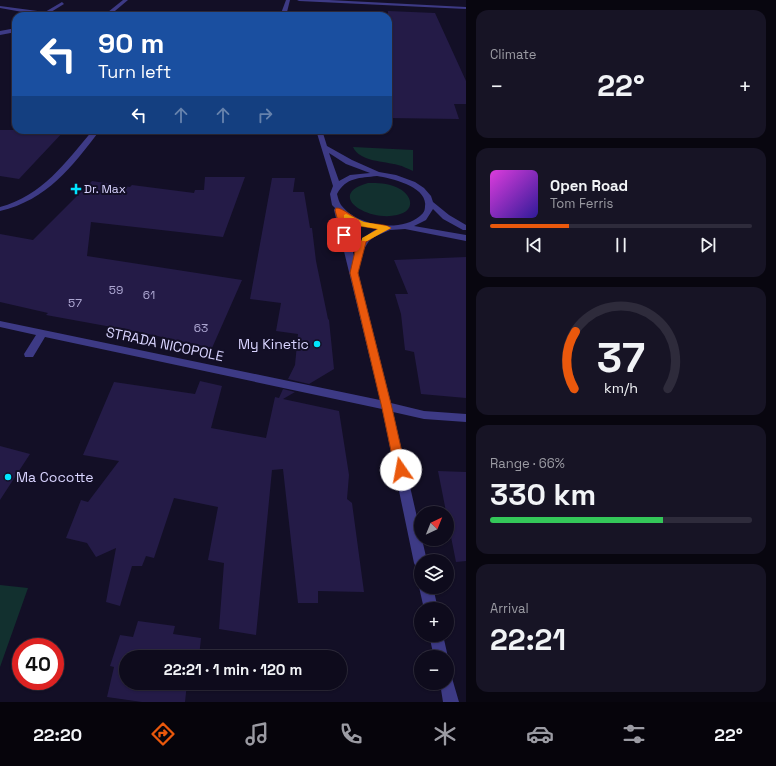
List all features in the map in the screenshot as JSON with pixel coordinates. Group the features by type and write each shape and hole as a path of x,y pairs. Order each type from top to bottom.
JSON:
{"street":[{"path":"111,12 126,0"},
{"path":"284,12 288,0"},
{"path":"299,0 466,8"},
{"path":"48,12 62,3"},
{"path":"0,7 27,12"},
{"path":"0,33 12,31"},
{"path":"0,209 28,200 39,192 58,175 94,134"},
{"path":"321,134 337,186"},
{"path":"326,148 353,164 385,175 400,178 414,184 424,192 429,202 446,217 466,228"},
{"path":"385,175 361,175 347,179 337,186 333,199 338,210 387,408 419,554"},
{"path":"338,210 348,218 362,224 387,228 413,224 424,217 429,207 429,202"},
{"path":"406,226 466,238"},
{"path":"354,273 360,247 363,241 377,232 387,228"},
{"name":"STRADA NICOPOLE","path":"0,324 344,396 387,408 424,415 466,418"},
{"path":"29,354 42,333"},
{"path":"448,690 451,702"}],"green space":[{"path":"353,147 413,150 413,171 400,165 361,156"},
{"path":"368,183 386,184 401,190 408,197 410,206 404,213 397,215 374,215 364,211 356,206 351,200 350,194 356,188"},
{"path":"0,585 28,588 0,667"}],"building":[{"path":"388,11 435,13 466,81 466,104 454,104 459,119 392,118 392,12"},
{"path":"0,130 12,130 12,134 61,134 19,179 0,176"},
{"path":"205,177 245,177 223,237 91,222 87,256 242,280 212,348 139,332 46,315 48,313 0,302 0,234 33,240 92,181 130,187 132,185 194,193 195,190 204,190"},
{"path":"272,178 295,178 293,192 304,192 310,228 312,228 316,261 329,320 334,369 309,384 288,379 295,365 298,334 276,331 281,303 250,299"},
{"path":"466,257 466,398 421,394 414,352 405,350 401,314 395,294 408,294 394,260"},
{"path":"200,381 222,386 211,428 266,438 275,397 279,398 283,389 295,392 283,399 339,411 349,475 347,499 352,503 364,592 318,591 318,603 298,603 283,469 272,470 256,635 219,629 224,563 208,560 218,507 174,498 154,558 146,556 142,566 132,566 120,606 106,602 116,548 96,557 87,543 66,538 81,500 88,502 119,461 83,455 114,382 195,394"},
{"name":"Ma Cocotte","path":"0,446 30,454 0,500"},
{"path":"438,471 466,472 466,561 456,562 453,546 454,506 445,506"},
{"path":"138,621 175,626 173,634 201,638 200,650 119,650 119,690 186,690 185,702 142,702 107,697 114,667 110,666 120,635 133,637"}],"slow traffic":[{"path":"346,216 362,224 379,228 387,228 368,236 365,240"}],"place":[{"name":"Dr. Max","path":"76,189"},
{"name":"My Kinetic","path":"317,344"},
{"name":"Ma Cocotte","path":"8,477"}],"route":[{"path":"344,235 338,210 348,218 362,224 379,228 387,228 368,236 363,241 360,247 354,273 401,470"}]}
